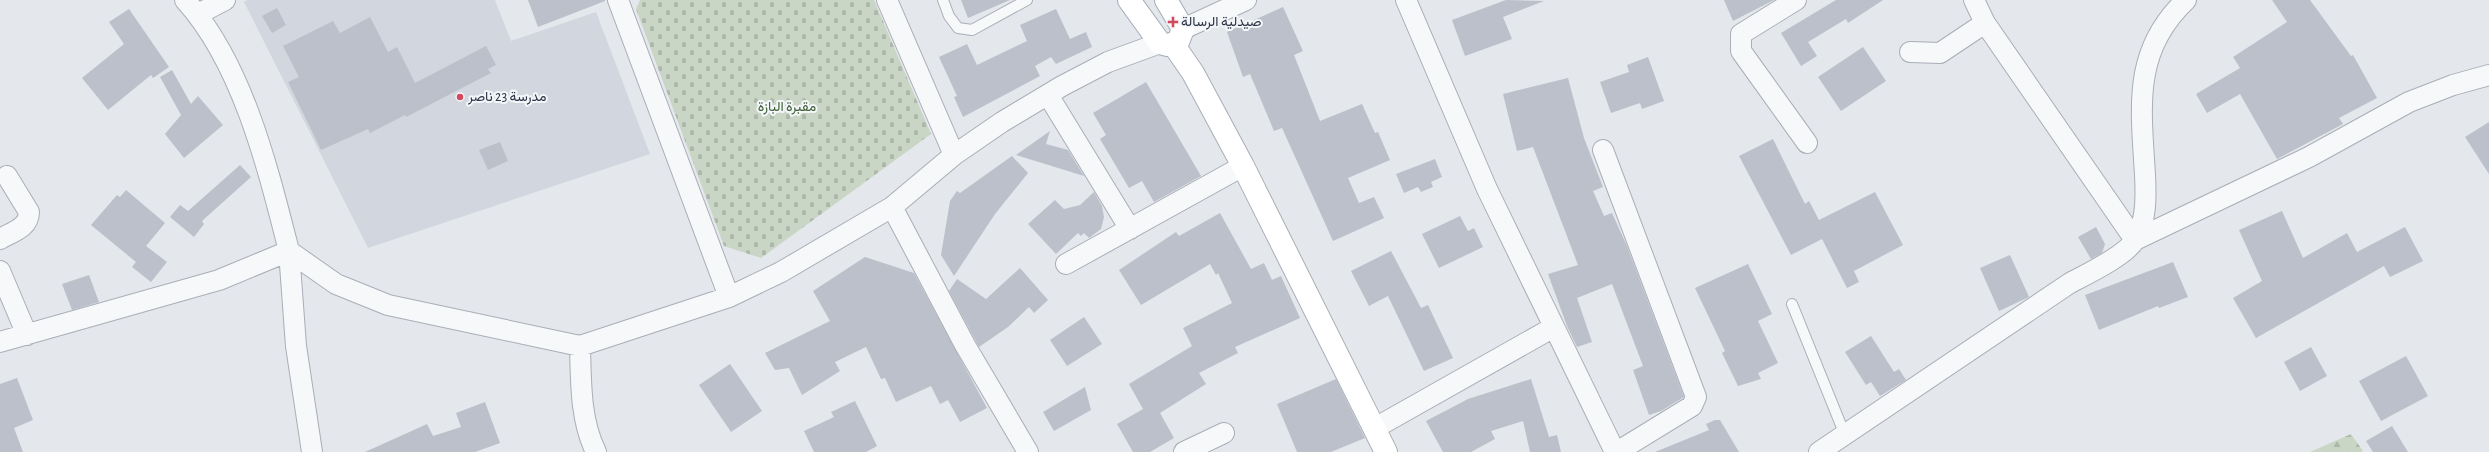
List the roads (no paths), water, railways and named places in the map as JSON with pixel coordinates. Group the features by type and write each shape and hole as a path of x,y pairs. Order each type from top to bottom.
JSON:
{"main road":[{"path":"1129,0 1172,39 1193,73 1243,166 1376,428 1386,452"},
{"path":"1166,0 1172,39"}],"street":[{"path":"225,0 192,7 218,47 248,113 270,177 289,251 296,346 312,452"},
{"path":"618,0 729,297"},
{"path":"887,0 954,155"},
{"path":"289,251 336,284 388,305 580,346 729,297 781,272 892,207 954,155 1002,122 1048,95 1108,62 1172,39 1246,0"},
{"path":"1406,0 1487,190 1616,452 1692,406 1696,397 1603,150"},
{"path":"1796,0 1741,34 1741,51 1807,143"},
{"path":"1974,0 1985,23 2135,240"},
{"path":"2135,240 2142,220 2146,191 2142,133 2144,72 2152,46 2186,0"},
{"path":"1910,52 1940,52 1985,23"},
{"path":"1819,452 2070,283 2114,259 2135,240 2309,157 2409,102 2453,85 2489,75"},
{"path":"1048,95 1130,229"},
{"path":"1066,264 1243,166"},
{"path":"0,239 24,226 29,218 29,212 7,176"},
{"path":"892,207 965,345 1028,452"},
{"path":"0,342 219,280 289,251"},
{"path":"0,271 27,335"},
{"path":"1376,428 1554,327"},
{"path":"580,346 582,397 591,441 596,452"},
{"path":"1184,452 1224,433"}],"lane":[{"path":"943,0 949,16 958,28 972,30 1027,0"},
{"path":"1792,304 1845,435"}],"place":[{"name":"صيدلية الرسالة","path":"1173,22"},
{"name":"مدرسة 23 ناصر","path":"460,97"}],"park label":[{"name":"مقبرة البازة","path":"787,107"}]}
